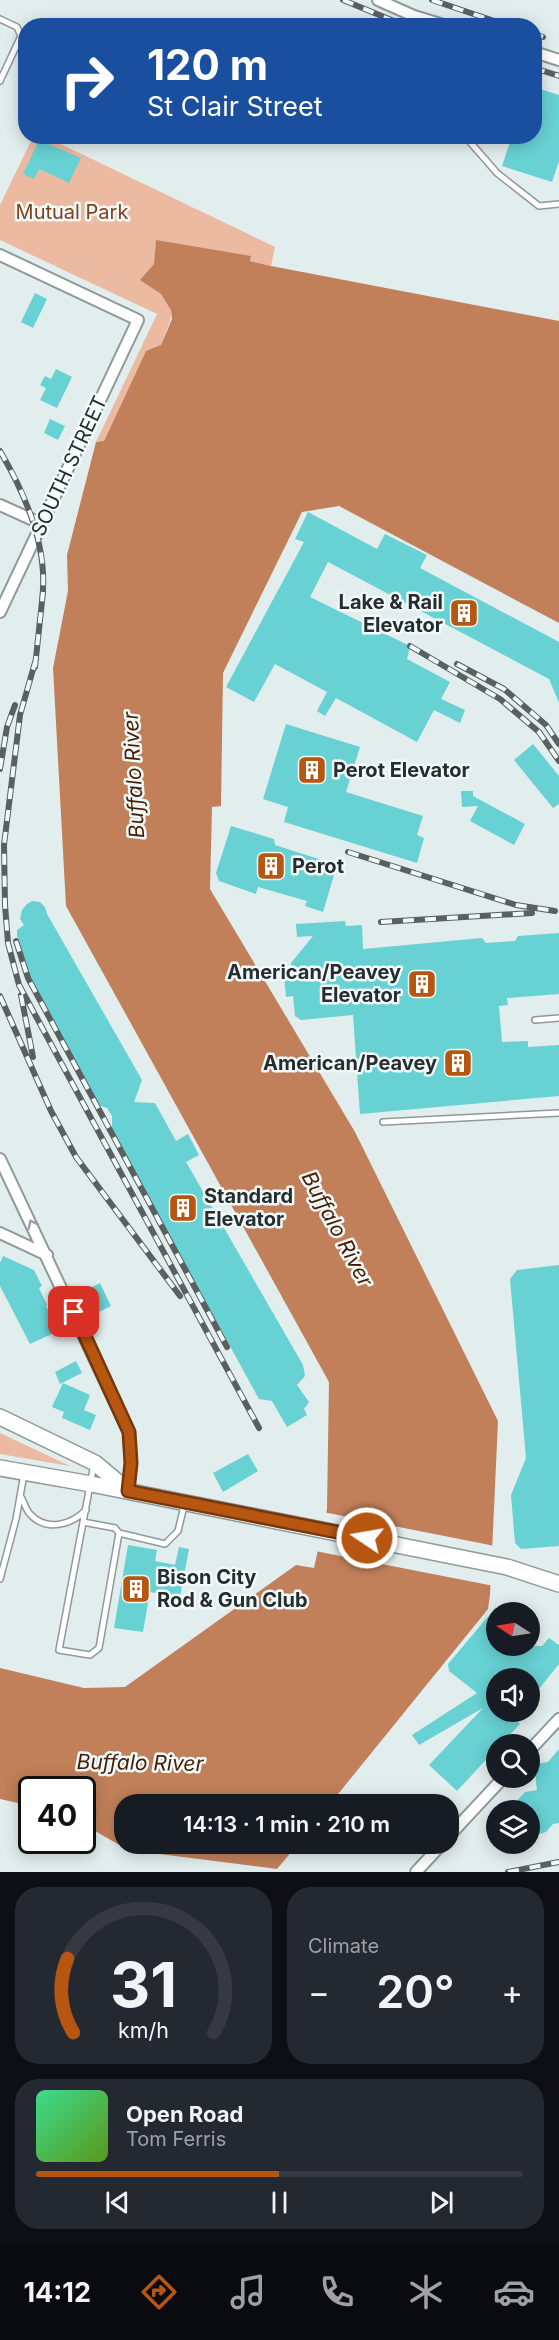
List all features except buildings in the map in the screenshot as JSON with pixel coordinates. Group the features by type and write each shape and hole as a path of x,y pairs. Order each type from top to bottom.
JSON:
{"street":[{"path":"378,0 421,18"},
{"path":"542,55 559,60"},
{"name":"SOUTH STREET","path":"0,255 138,320 0,612"},
{"path":"0,505 42,524"},
{"path":"0,1158 129,1432 131,1463 128,1491"},
{"path":"0,1233 47,1255"},
{"path":"0,1418 94,1463 128,1491"},
{"path":"0,1468 128,1491 507,1567 559,1584"},
{"path":"540,1739 559,1719"},
{"path":"459,1825 494,1788"},
{"path":"417,1872 433,1854"}],"lane":[{"path":"0,19 18,29"},
{"path":"0,81 18,42"},
{"path":"472,144 497,173 539,206 559,204"},
{"path":"535,1020 559,1018"},
{"path":"383,1122 559,1113"},
{"path":"94,1463 59,1650 90,1655 99,1648 119,1533"},
{"path":"0,1578 24,1472"},
{"path":"20,1495 30,1515 53,1525 72,1522 86,1510"},
{"path":"83,1522 115,1528 119,1533 165,1544 178,1531 184,1502"}],"green space":[{"name":"Mutual Park","path":"30,144 61,144 275,247 271,266 250,261 251,256 154,287 171,309 170,321 161,346 146,351 104,441 96,442 157,314 0,240 0,205"},
{"path":"0,1433 70,1466 0,1454"}],"water":[{"name":"Buffalo River","path":"156,240 251,256 250,261 271,266 559,321 559,623 339,506 302,512 223,673 221,806 212,807 210,889 355,1132 498,1421 490,1595 489,1602 486,1602 486,1611 338,1794 114,1794 114,1842 96,1832 96,1776 18,1776 18,1803 0,1799 0,1668 84,1688 125,1687 296,1565 314,1568 327,1509 329,1382 66,906 53,668 68,591 67,555 96,442 104,441 146,351 161,345 172,319 171,310 161,294 140,280 154,264"},
{"path":"159,1854 290,1854 277,1869"}],"pier":[{"path":"323,1512 495,1546 494,1586 315,1551"}],"railway":[{"path":"343,0 387,18"},
{"path":"432,0 485,18"},
{"path":"542,71 559,76"},
{"path":"0,451 27,504 39,542 43,580 42,600"},
{"path":"35,667 43,592"},
{"path":"410,646 500,699 539,732 559,761"},
{"path":"36,659 20,715 4,845 8,943 19,985 259,1428"},
{"path":"457,664 504,689 546,725 559,744"},
{"path":"0,769 7,727 15,705"},
{"path":"348,852 516,905 555,911"},
{"path":"381,922 532,913"},
{"path":"16,941 28,978 227,1347"},
{"path":"21,995 33,1057"},
{"path":"0,996 51,1111 76,1157 180,1296"},
{"path":"508,1872 559,1862"}],"place":[{"name":"Lake & Rail Elevator","path":"464,613"},
{"name":"Perot Elevator","path":"312,770"},
{"name":"Perot","path":"271,866"},
{"name":"American/Peavey Elevator","path":"422,984"},
{"name":"American/Peavey","path":"458,1063"},
{"name":"Standard Elevator","path":"183,1208"},
{"name":"Bison City Rod & Gun Club","path":"136,1589"}],"route":[{"path":"74,1312 129,1432 131,1463 128,1491 367,1538"}]}
